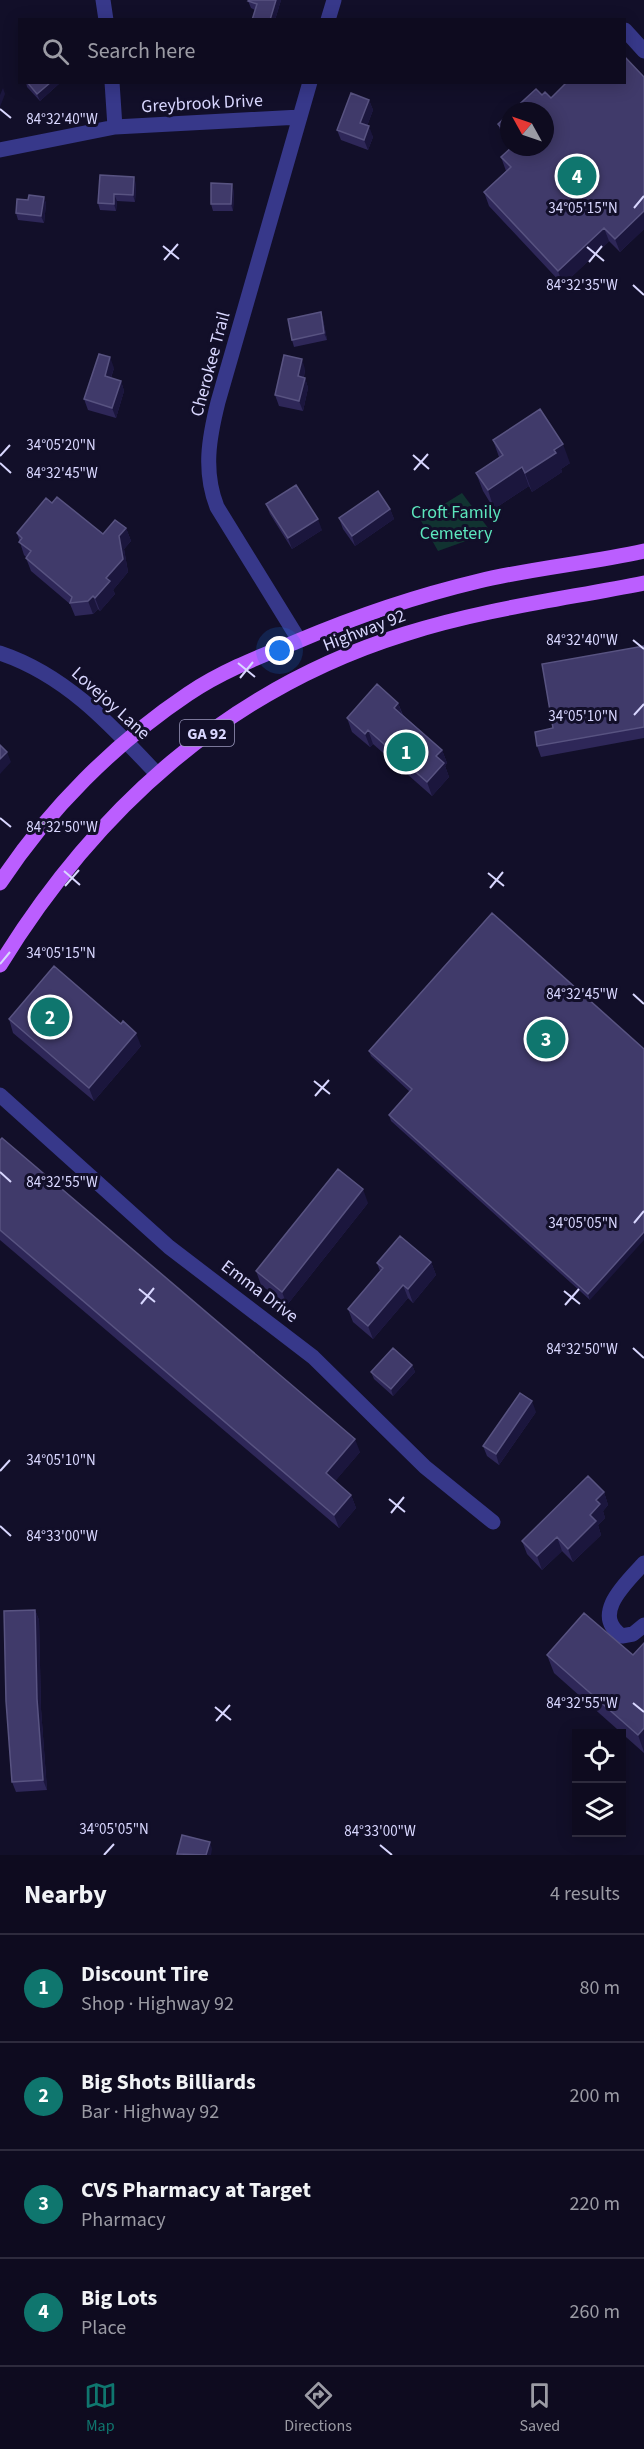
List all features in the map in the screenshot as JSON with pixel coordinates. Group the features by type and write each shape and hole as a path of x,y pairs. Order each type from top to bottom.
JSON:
{"main road":[{"name":"Highway 92","path":"0,883 33,837 92,773 126,741 190,693 260,656 354,617 437,591 560,564 644,551"},
{"name":"Highway 92","path":"0,965 43,898 95,834 157,774 213,729 246,708 316,670 404,634 493,610 644,583"}],"street":[{"path":"103,0 106,18"},
{"path":"329,18 334,0"},
{"path":"626,31 644,51"},
{"path":"112,84 115,127"},
{"name":"Cherokee Trail","path":"299,640 217,507 210,490 208,449 218,402 309,84"},
{"name":"Greybrook Drive","path":"0,150 115,127 300,117"},
{"name":"Lovejoy Lane","path":"0,653 27,663 53,677 78,696 157,774"},
{"name":"Emma Drive","path":"0,1095 169,1247 313,1357 425,1467 493,1522"},
{"path":"644,1563 618,1592 611,1605 609,1618 611,1627 621,1636 633,1634 644,1625"}],"green space":[{"name":"Croft Family Cemetery","path":"462,493 491,532 438,551 420,519"}],"building":[{"path":"276,0 271,18 253,18 257,4 248,1"},
{"path":"626,58 644,77 644,211 615,239 604,228 558,271 484,192 511,167 502,156 554,156 554,102 522,102 536,89 542,95 545,92 551,98 565,84 626,84"},
{"path":"29,84 49,84 37,94"},
{"path":"351,93 369,100 360,123 369,126 364,140 337,130"},
{"path":"100,175 134,177 133,195 114,194 114,204 98,203"},
{"path":"211,183 232,184 231,204 211,204"},
{"path":"29,195 44,197 41,216 16,213 17,199 28,200"},
{"path":"321,312 324,333 292,340 288,319"},
{"path":"99,354 110,357 105,376 121,381 112,408 84,399"},
{"path":"284,355 302,359 298,376 305,378 299,401 275,395"},
{"path":"540,409 563,444 554,450 556,453 525,473 522,467 488,490 476,473 503,455 493,440"},
{"path":"296,485 318,519 288,538 266,504"},
{"path":"378,491 390,509 352,536 339,518"},
{"path":"57,497 103,534 115,520 126,528 119,536 123,559 106,578 110,581 95,598 93,596 88,601 70,603 72,597 26,558 31,551 19,542 22,538 17,533 46,498 52,503"},
{"path":"644,646 644,727 537,746 535,732 553,728 542,664"},
{"path":"377,684 398,703 394,708 442,750 436,756 444,763 427,782 368,730 365,734 347,718"},
{"path":"0,745 7,752 0,759"},
{"path":"492,913 644,1049 644,1232 588,1294 389,1115 412,1089 369,1051"},
{"path":"54,966 121,1024 123,1021 136,1033 89,1088 9,1019"},
{"path":"2,1138 355,1439 326,1473 351,1495 334,1515 0,1230 0,1140"},
{"path":"338,1169 363,1189 282,1292 256,1271"},
{"path":"400,1236 431,1262 408,1289 403,1285 368,1326 348,1309 383,1268 377,1263"},
{"path":"393,1348 412,1365 391,1389 371,1372"},
{"path":"520,1393 532,1401 496,1454 483,1446"},
{"path":"588,1476 604,1492 596,1500 600,1504 590,1515 596,1521 568,1549 557,1537 537,1556 522,1541"},
{"path":"35,1610 37,1699 43,1780 12,1782 6,1701 4,1611"},
{"path":"584,1613 633,1655 644,1643 644,1728 638,1735 547,1655"},
{"path":"182,1835 210,1842 206,1855 177,1854"}],"place":[{"name":"Big Lots","path":"577,176"},
{"name":"Discount Tire","path":"406,752"},
{"name":"Big Shots Billiards","path":"50,1017"},
{"name":"CVS Pharmacy at Target","path":"546,1039"}]}
